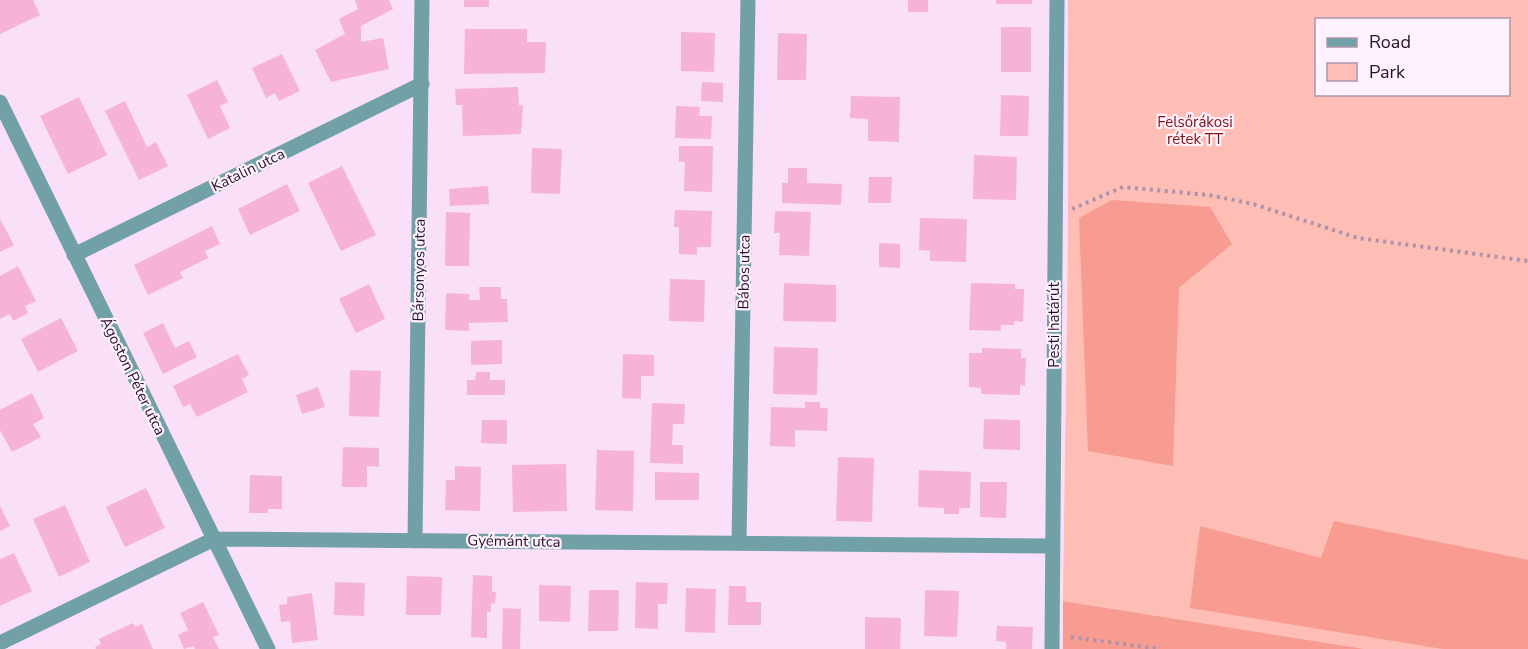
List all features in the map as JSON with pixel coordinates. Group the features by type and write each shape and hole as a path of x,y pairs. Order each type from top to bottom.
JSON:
{"street":[{"name":"Bársonyos utca","path":"415,540 422,0"},
{"name":"Bábos utca","path":"740,543 748,0"},
{"name":"Pesti határút","path":"1052,642 1057,0"},
{"name":"Katalin utca","path":"74,255 422,84"},
{"name":"Ágoston Péter utca","path":"0,102 268,649"},
{"name":"Gyémánt utca","path":"0,643 214,539 1053,546"}],"path":[{"path":"1055,217 1123,186 1209,195 1253,204 1358,238 1528,261"},
{"path":"1052,642 1160,649"}],"green space":[{"name":"Felsőrákosi rétek TT","path":"1068,0 1528,0 1528,649 1365,649 1063,601 1068,241"}],"shaded area":[{"path":"1112,200 1210,207 1232,244 1179,288 1173,466 1088,451 1079,218"},
{"path":"1334,521 1528,560 1528,649 1443,649 1190,608 1200,526 1321,558"},
{"path":"1063,601 1365,649 1063,649"}],"building":[{"path":"0,0 33,0 40,15 0,34"},
{"path":"355,0 389,0 393,9 361,26 361,42 383,38 389,69 331,82 315,50 345,34 339,19 358,9"},
{"path":"464,0 489,0 489,7 464,7"},
{"path":"908,0 928,0 928,12 908,12"},
{"path":"996,0 1032,0 1032,4 996,4"},
{"path":"1001,27 1031,27 1031,72 1001,72"},
{"path":"465,29 527,29 527,42 546,42 545,73 464,74"},
{"path":"681,32 715,33 714,72 681,71"},
{"path":"778,33 807,34 806,80 777,80"},
{"path":"282,54 300,91 279,101 275,93 266,98 252,68"},
{"path":"217,80 228,102 220,106 230,128 208,139 187,95"},
{"path":"702,82 723,83 723,102 701,101"},
{"path":"518,87 519,105 523,106 521,134 463,136 462,105 456,105 455,89"},
{"path":"1001,95 1029,96 1028,136 1000,136"},
{"path":"851,96 900,97 899,142 868,141 868,119 850,118"},
{"path":"79,97 107,155 68,174 40,116"},
{"path":"125,101 147,147 156,142 168,166 139,180 105,111"},
{"path":"676,106 700,107 699,116 712,116 711,139 675,138"},
{"path":"679,146 713,146 712,192 684,191 685,162 679,162"},
{"path":"532,148 562,149 560,194 531,193"},
{"path":"974,155 1017,157 1016,200 973,199"},
{"path":"342,166 376,235 341,251 308,183"},
{"path":"788,168 807,168 807,183 842,184 841,205 782,203 782,183 788,183"},
{"path":"869,177 892,177 891,203 868,203"},
{"path":"287,184 300,211 250,235 238,209"},
{"path":"488,186 489,204 450,206 449,189"},
{"path":"675,210 712,211 711,247 697,247 697,255 679,254 679,227 674,227"},
{"path":"775,211 811,212 809,256 779,255 780,233 774,233"},
{"path":"446,212 470,213 469,266 445,266"},
{"path":"920,218 967,219 966,262 930,261 930,251 919,250"},
{"path":"0,219 14,245 0,252"},
{"path":"212,226 220,244 205,251 208,258 180,272 183,278 148,295 134,265"},
{"path":"879,243 900,244 900,268 879,267"},
{"path":"18,266 36,301 25,306 28,313 13,321 10,314 0,319 0,276"},
{"path":"670,279 705,280 704,322 669,321"},
{"path":"784,283 836,285 836,322 783,321"},
{"path":"971,283 1015,284 1015,289 1024,289 1023,322 1014,321 1014,325 1001,325 1001,331 969,330"},
{"path":"369,284 385,319 356,333 339,299"},
{"path":"479,287 501,287 501,299 507,299 508,322 469,323 469,331 445,330 446,293 470,294 469,300 480,300"},
{"path":"61,318 78,351 38,372 21,339"},
{"path":"163,323 175,348 189,341 197,357 163,374 143,333"},
{"path":"502,340 502,364 471,365 471,341"},
{"path":"774,347 818,348 817,395 773,394"},
{"path":"982,348 1021,349 1021,358 1026,358 1025,386 1020,385 1020,395 981,394 981,388 969,387 969,353 982,353"},
{"path":"238,354 249,375 242,379 248,392 197,417 190,404 183,407 173,386"},
{"path":"623,354 654,355 654,376 641,376 641,399 622,398"},
{"path":"350,370 381,371 379,417 349,416"},
{"path":"476,372 490,372 490,380 505,380 505,395 467,395 467,380 475,380"},
{"path":"318,387 325,407 302,414 296,395"},
{"path":"32,393 44,418 33,424 41,437 12,452 0,430 0,410"},
{"path":"805,402 820,402 820,408 828,408 827,431 795,430 795,447 770,446 771,407 805,408"},
{"path":"652,403 685,404 684,424 673,424 672,445 683,445 683,464 650,463"},
{"path":"984,419 1020,420 1020,450 983,449"},
{"path":"482,420 507,420 507,444 481,443"},
{"path":"343,447 379,448 379,467 367,466 367,487 342,487"},
{"path":"597,450 634,451 633,511 595,510"},
{"path":"838,457 874,458 872,522 836,521"},
{"path":"566,464 567,511 513,512 512,465"},
{"path":"455,466 481,467 480,511 445,510 446,480 455,480"},
{"path":"919,470 971,472 970,508 959,508 959,514 944,514 944,508 918,507"},
{"path":"655,472 699,473 699,500 655,500"},
{"path":"250,475 282,476 282,509 268,509 268,513 249,513"},
{"path":"980,482 1007,482 1006,518 980,517"},
{"path":"146,488 165,528 125,547 106,507"},
{"path":"65,505 90,562 59,577 33,519"},
{"path":"0,506 10,526 0,531"},
{"path":"14,553 32,591 0,606 0,559"},
{"path":"473,575 492,576 492,592 496,592 495,604 491,603 491,612 487,612 487,638 471,637"},
{"path":"407,576 442,577 441,615 406,615"},
{"path":"335,582 365,583 364,616 334,615"},
{"path":"636,582 668,583 667,604 658,604 658,629 635,628"},
{"path":"539,585 571,586 570,622 539,621"},
{"path":"729,586 746,586 746,602 761,602 761,625 728,625"},
{"path":"686,588 716,589 715,633 685,632"},
{"path":"589,590 619,590 618,631 588,631"},
{"path":"925,590 959,591 957,637 924,636"},
{"path":"312,593 318,640 292,643 290,621 281,622 279,605 287,604 287,597"},
{"path":"203,602 219,635 213,637 219,649 195,649 194,646 184,649 178,635 188,630 180,613"},
{"path":"503,608 521,609 520,649 502,649"},
{"path":"865,617 901,618 900,649 865,649"},
{"path":"133,623 135,627 142,624 153,649 96,649 95,647 101,644 99,639"},
{"path":"997,626 1033,627 1032,649 1006,649 1006,642 996,641"}]}
